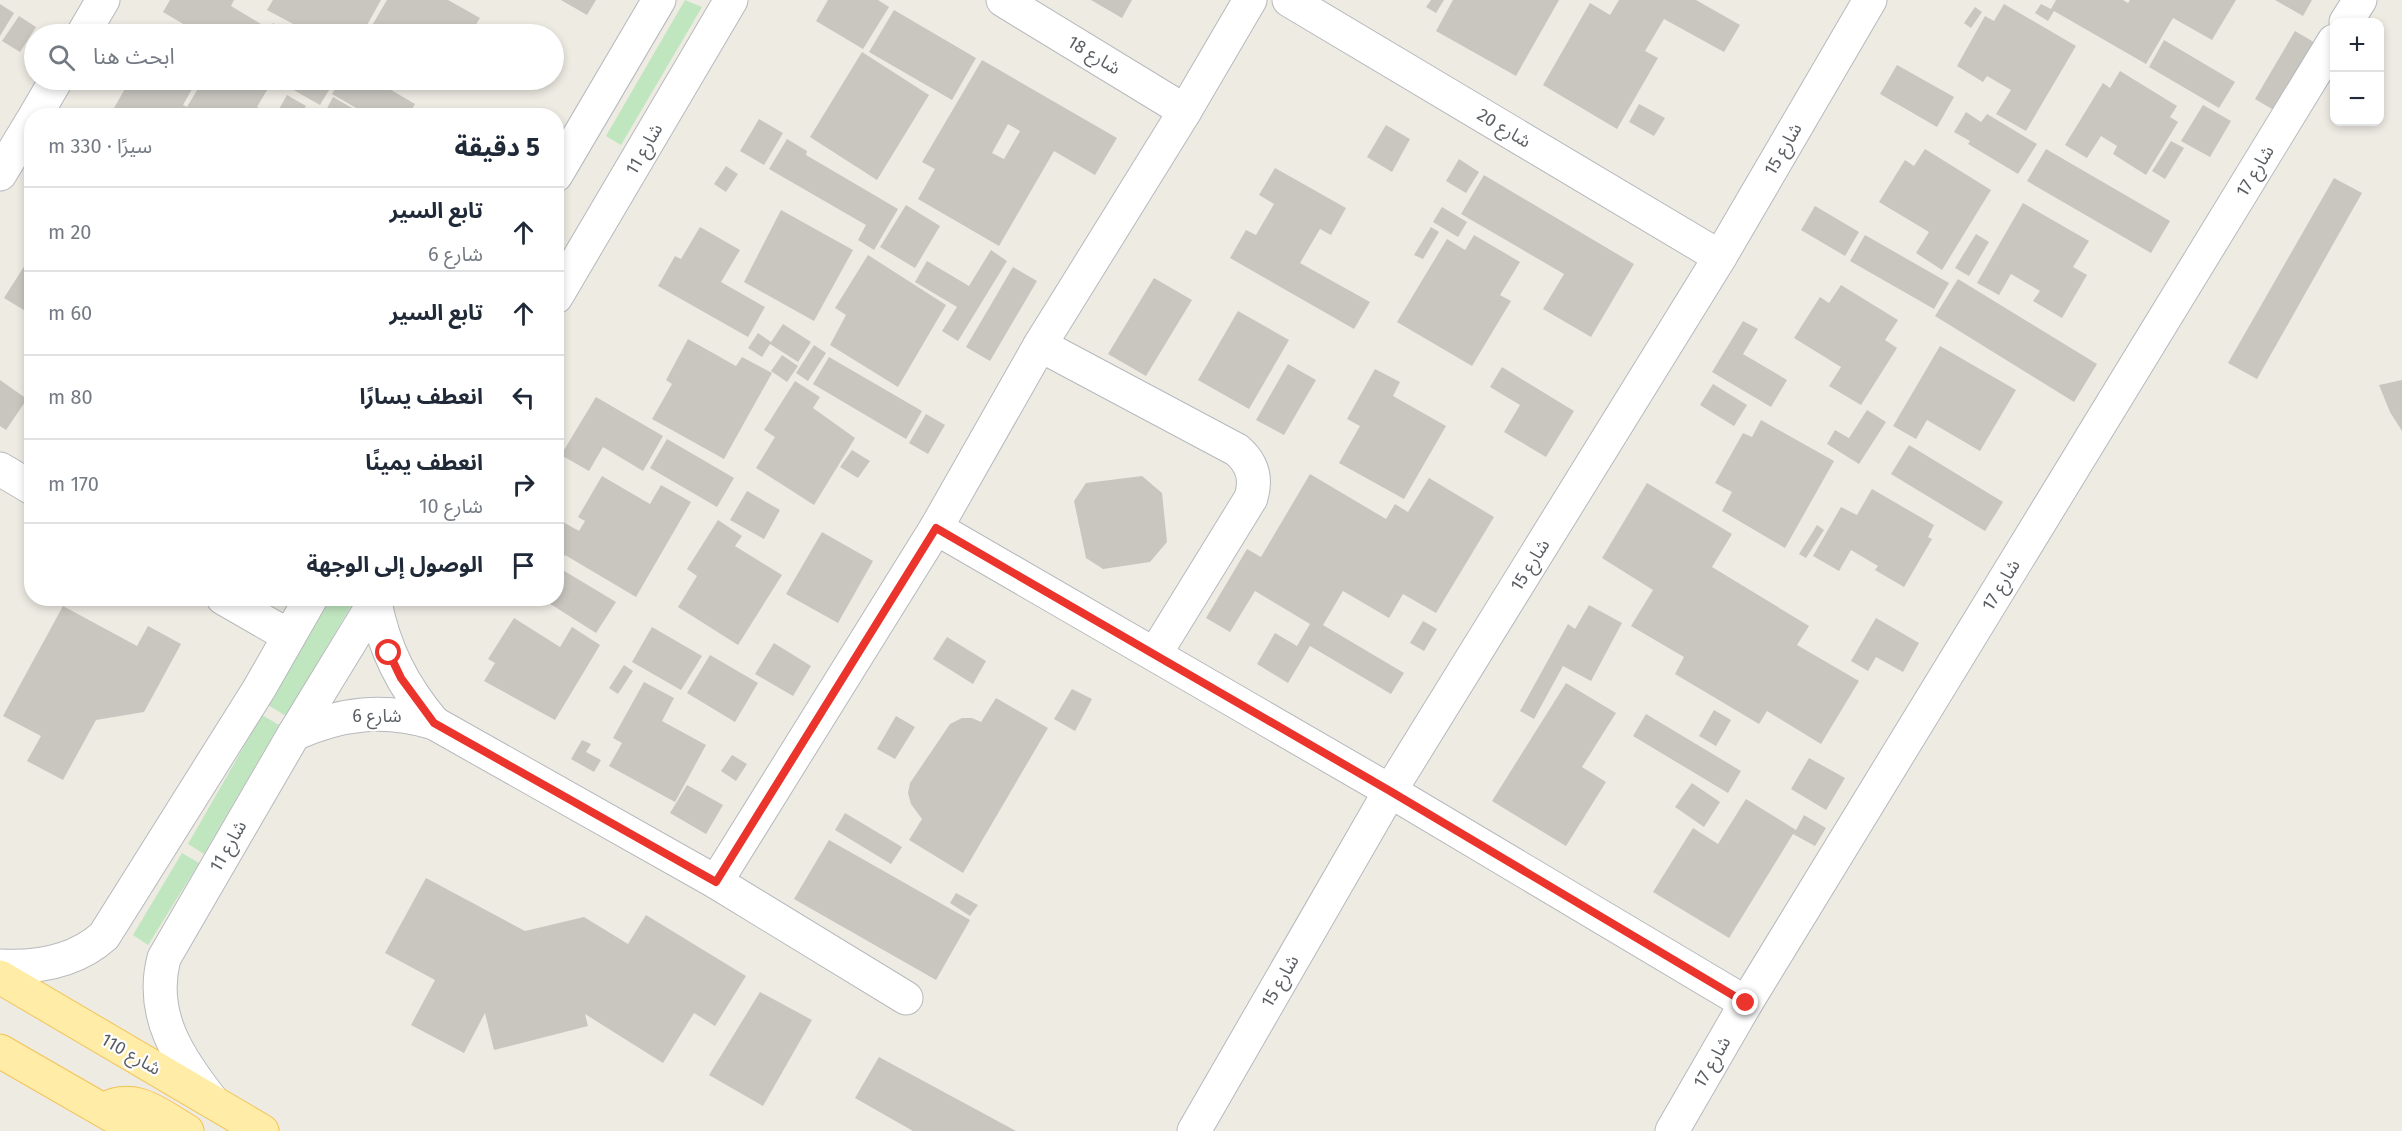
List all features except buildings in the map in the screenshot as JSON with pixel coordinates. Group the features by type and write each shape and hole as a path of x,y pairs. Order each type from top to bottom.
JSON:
{"main road":[{"name":"شارع 110","path":"0,977 209,1117 262,1131"},
{"path":"0,1051 138,1131"},
{"path":"103,1110 116,1103 137,1103 187,1131"}],"street":[{"path":"89,24 103,0"},
{"path":"564,161 659,0"},
{"name":"شارع 11","path":"564,283 731,0"},
{"name":"شارع 18","path":"1003,0 1185,111"},
{"path":"716,882 936,528 1040,345 1185,111 1250,0"},
{"name":"شارع 20","path":"1289,0 1720,257"},
{"name":"شارع 15","path":"1194,1131 1390,791 1720,257 1870,0"},
{"path":"2349,18 2360,0"},
{"name":"شارع 17","path":"1672,1131 1746,1003 2330,48"},
{"path":"40,108 50,90"},
{"path":"0,174 24,134"},
{"path":"1040,345 1237,450 1250,466 1254,488 1251,498 1155,654"},
{"path":"0,469 24,483"},
{"path":"936,528 1390,791 1746,1003"},
{"path":"237,606 289,636"},
{"path":"0,966 21,967 52,963 83,952 104,936 246,709 306,606"},
{"name":"شارع 11","path":"209,1117 192,1074 170,1036 161,1011 159,977 164,958 294,734 372,606"},
{"name":"شارع 6","path":"377,606 383,636 401,678 434,723"},
{"name":"شارع 6","path":"294,734 319,723 364,713 411,716 434,723"},
{"path":"434,723 716,882 906,998"}],"green space":[{"path":"685,0 702,7 621,145 606,136"},
{"path":"327,606 351,606 286,716 268,705"},
{"path":"262,715 279,725 204,854 188,844"},
{"path":"182,853 199,863 148,945 133,935"}],"route":[{"path":"389,653 401,678 434,723 716,882 936,528 1390,791 1746,1003"}]}
